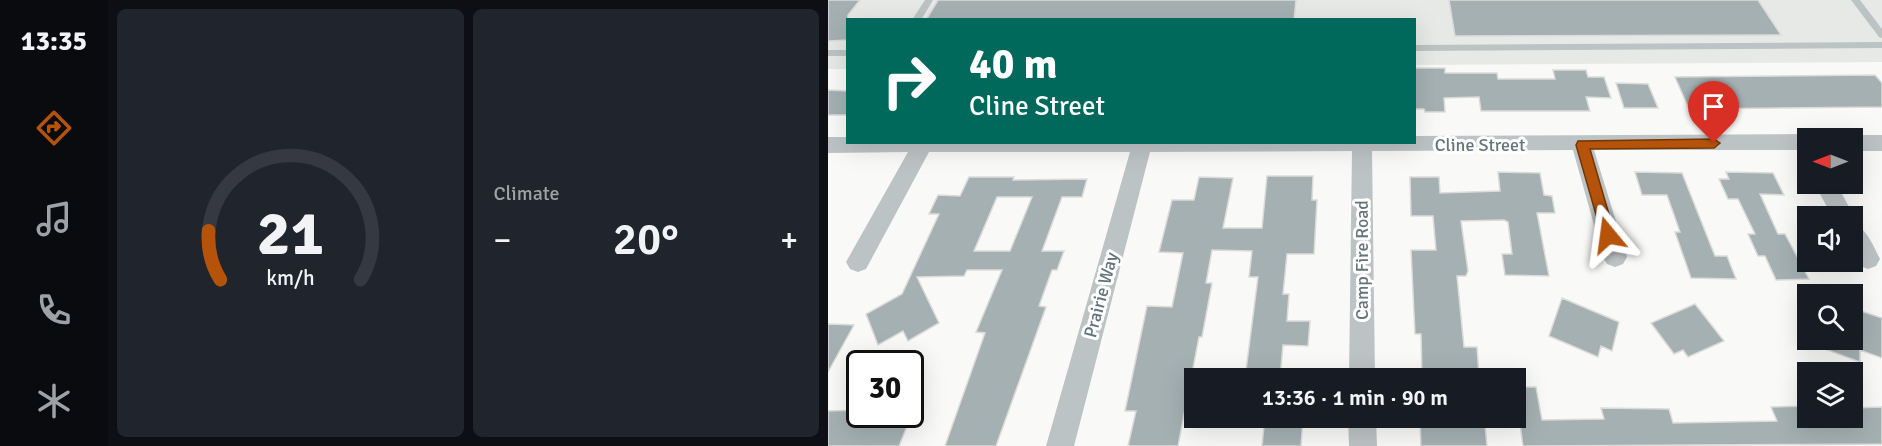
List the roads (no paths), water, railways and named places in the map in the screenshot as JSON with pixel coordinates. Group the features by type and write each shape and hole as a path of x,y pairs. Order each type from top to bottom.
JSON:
{"street":[{"name":"Cline Street","path":"1416,143 1797,146"},
{"path":"1863,143 1882,143"},
{"name":"Cline Street","path":"828,146 1142,144"},
{"name":"Prairie Way","path":"1060,446 1142,144"},
{"name":"Camp Fire Road","path":"1362,144 1362,368"},
{"path":"858,262 923,145"},
{"path":"1582,145 1615,257"},
{"path":"1863,251 1868,259"},
{"path":"1362,428 1363,446"}],"lane":[{"path":"917,18 929,0"},
{"path":"1855,0 1882,34"},
{"path":"1416,48 1882,45"},
{"path":"828,53 846,53"}]}
